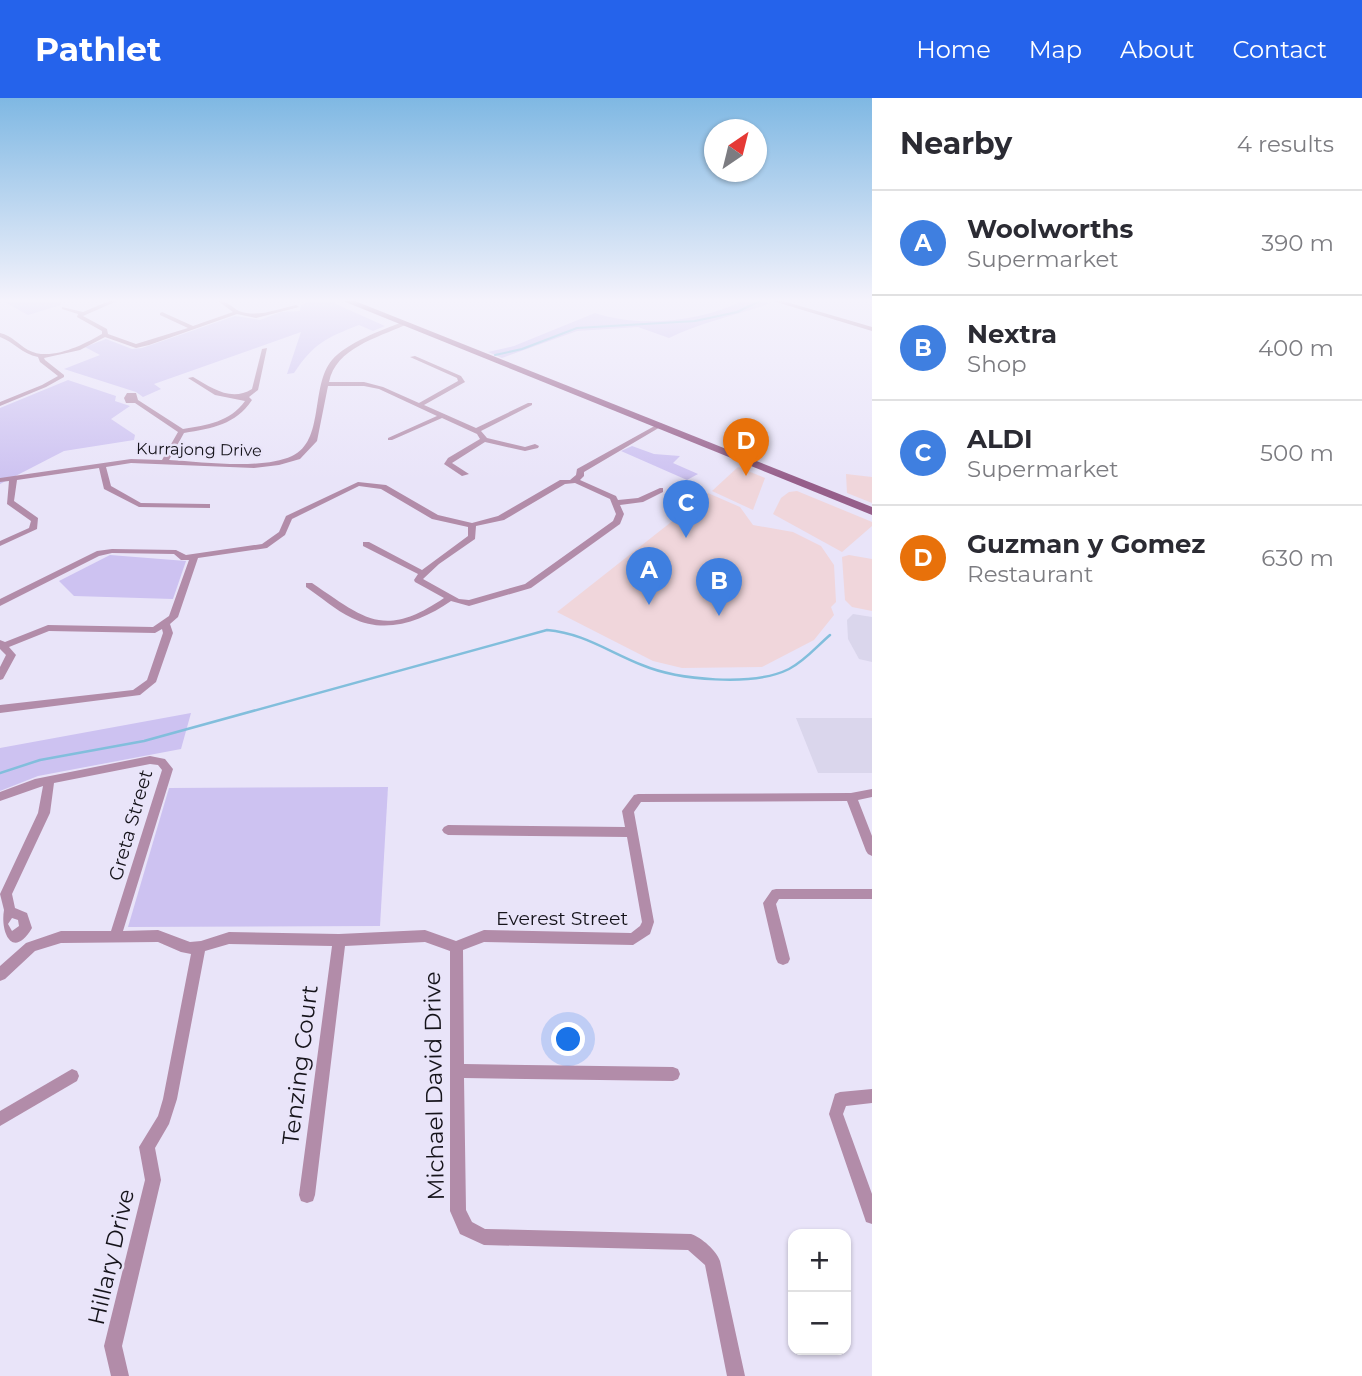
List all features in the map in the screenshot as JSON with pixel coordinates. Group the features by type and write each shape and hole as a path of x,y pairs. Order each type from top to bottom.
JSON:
{"main road":[{"path":"494,361 872,517"},
{"path":"657,427 872,510"}],"street":[{"path":"0,404 62,376 42,361"},
{"path":"244,397 254,390 262,361"},
{"name":"Kurrajong Drive","path":"0,480 131,461 254,466 297,457 313,441 329,369 336,361"},
{"path":"419,405 462,382 459,377 421,361"},
{"path":"134,400 182,431 210,427 242,413 249,400 217,394 191,378"},
{"path":"325,384 364,384 476,431 483,442"},
{"path":"476,431 530,404"},
{"path":"390,439 442,415"},
{"path":"575,480 580,471 657,427"},
{"path":"164,462 182,431"},
{"path":"465,474 448,464 483,442 526,449 535,446"},
{"path":"102,466 107,487 139,505 207,506"},
{"path":"0,544 33,529 35,520 10,502 13,480"},
{"path":"0,603 97,554 112,551 176,552 184,558 215,551 264,546 282,533 289,518 358,484 383,486 435,517 472,525 501,518 563,482 575,480 606,493 620,514 617,522 528,586 469,603 450,598 418,580 422,573 472,537 472,525"},
{"path":"615,503 640,500 660,490"},
{"path":"366,544 422,573"},
{"path":"0,677 11,655 2,644 48,628 155,630 173,617 194,557"},
{"path":"309,586 364,620 386,624 431,612 450,598"},
{"path":"0,709 136,693 150,682 169,633 165,623"},
{"name":"Greta Street","path":"0,797 49,781 150,760 161,762 168,769 115,937"},
{"path":"10,911 6,894 44,813 49,781"},
{"name":"Everest Street","path":"456,947 484,936 621,940 639,936 648,922 630,832 628,807 638,798 851,797 872,793"},
{"path":"851,797 872,851"},
{"path":"448,830 630,832"},
{"path":"783,958 769,903 776,894 872,894"},
{"path":"0,975 31,947 61,937 158,936 172,939 182,947 199,948 214,939 339,940 425,936 456,947"},
{"name":"Tenzing Court","path":"307,1195 339,940"},
{"name":"Michael David Drive","path":"456,947 458,1211 466,1228 484,1237 691,1242 712,1261 736,1376"},
{"name":"Hillary Drive","path":"120,1376 113,1346 153,1180 147,1147 164,1119 170,1099 199,948"},
{"path":"456,1071 673,1074"},
{"path":"0,1119 72,1076"},
{"path":"872,1096 840,1099 836,1114 872,1216"}],"shaded area":[{"path":"85,361 220,361 154,384 161,389 143,397 136,392 64,369"},
{"path":"291,361 304,361 294,373 287,374"},
{"path":"68,380 116,396 115,401 130,406 111,419 135,435 134,440 64,451 0,484 0,408"},
{"path":"632,446 654,454 680,456 673,463 698,474 687,480 621,451"},
{"path":"738,467 765,478 753,510 712,491"},
{"path":"846,474 872,477 872,503 847,493"},
{"path":"797,491 872,522 872,526 842,552 773,514 781,498 789,492"},
{"path":"708,493 740,507 753,525 793,532 821,546 834,565 836,602 831,607 834,615 814,640 762,667 682,668 653,661 557,612"},
{"path":"110,555 186,561 173,599 74,596 59,581"},
{"path":"849,555 872,559 872,611 852,607 845,600 842,557"},
{"path":"853,614 872,617 872,662 859,659 848,639 847,620"},
{"path":"191,713 181,749 38,776 0,791 0,748"},
{"path":"796,718 872,718 872,773 818,773"},
{"path":"388,787 380,926 128,927 169,788"}],"waterway":[{"path":"0,773 40,760 144,741 547,630 584,639 657,670 695,678 736,680 774,675 789,669 806,658 830,635"}],"place":[{"name":"Guzman y Gomez","path":"746,476"},
{"name":"ALDI","path":"686,538"},
{"name":"Woolworths","path":"649,605"},
{"name":"Nextra","path":"719,616"}]}
